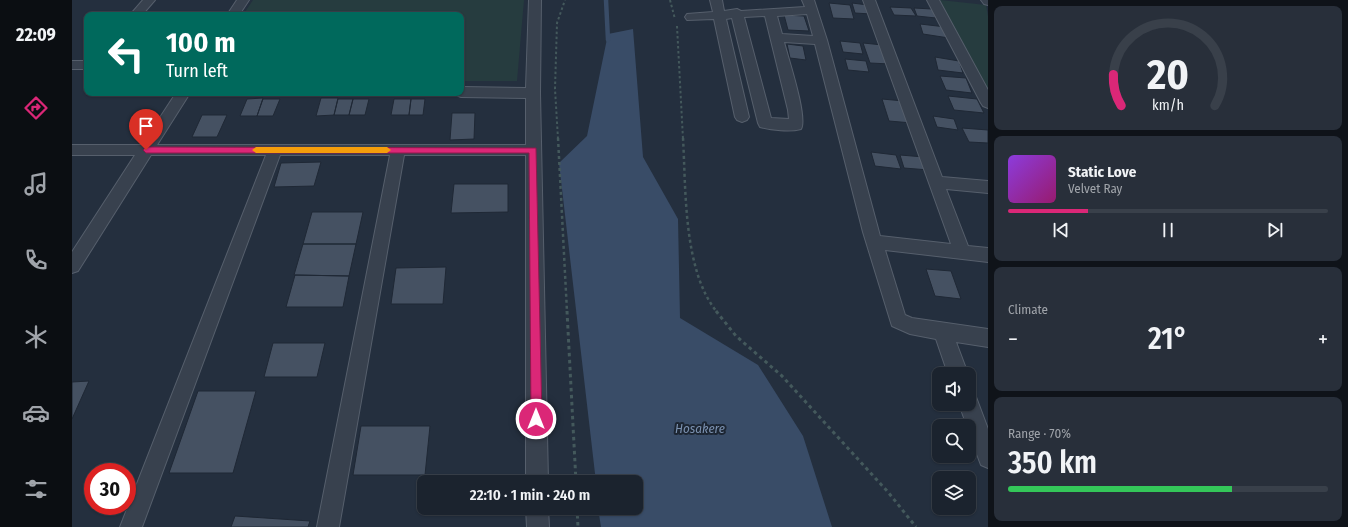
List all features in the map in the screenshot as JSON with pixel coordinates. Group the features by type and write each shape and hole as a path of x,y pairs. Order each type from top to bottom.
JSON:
{"street":[{"path":"139,12 149,0"},
{"path":"235,12 243,0"},
{"path":"536,0 533,150 537,475"},
{"path":"716,0 742,117"},
{"path":"869,0 962,252"},
{"path":"934,0 988,103"},
{"path":"691,17 738,14 760,9 810,5 821,40 874,242 898,320 910,326 988,338"},
{"path":"738,14 765,123 796,125 795,110 777,38 760,9"},
{"path":"777,38 821,40"},
{"path":"72,65 84,65"},
{"path":"464,92 533,93"},
{"path":"74,261 181,96"},
{"path":"72,150 533,150"},
{"path":"131,527 275,150"},
{"path":"328,527 398,150"},
{"path":"936,182 988,187"},
{"path":"874,242 988,254"},
{"path":"943,332 956,367"},
{"path":"971,411 988,458"},
{"path":"537,515 538,527"}],"path":[{"path":"565,0 557,23 555,89 576,475"},
{"path":"670,0 677,27 688,234 698,274 710,304 736,336 782,376 888,492 916,527"},
{"path":"577,515 578,527"}],"green space":[{"path":"253,0 524,0 517,81 464,81 464,12 245,12"},
{"path":"940,0 986,5 988,16 988,100"}],"water":[{"name":"Hosakere","path":"633,29 643,157 678,219 680,318 758,365 803,436 832,527 601,527 599,515 643,515 643,475 595,475 559,163 587,136 608,34"}],"building":[{"path":"829,3 850,5 854,19 833,18"},
{"path":"852,3 868,5 871,14 855,13"},
{"path":"890,7 911,8 916,16 894,15"},
{"path":"914,8 932,9 936,18 917,16"},
{"path":"784,15 804,16 809,31 788,30"},
{"path":"920,24 946,27 949,38 923,34"},
{"path":"840,41 860,43 863,54 843,52"},
{"path":"863,43 883,45 890,64 870,63"},
{"path":"787,44 803,46 806,60 790,58"},
{"path":"935,57 959,61 963,73 938,70"},
{"path":"845,59 866,61 869,72 848,70"},
{"path":"940,76 966,78 972,93 946,90"},
{"path":"948,96 977,99 984,113 954,110"},
{"path":"263,98 257,116 240,116 247,99"},
{"path":"321,98 338,98 334,115 316,116"},
{"path":"263,99 280,99 273,116 257,116"},
{"path":"338,99 353,99 349,115 334,115"},
{"path":"353,99 369,99 365,115 349,115"},
{"path":"394,99 411,99 409,115 391,115"},
{"path":"411,99 425,99 423,115 409,115"},
{"path":"882,99 904,101 912,123 889,121"},
{"path":"452,113 475,113 474,139 450,140"},
{"path":"202,115 227,115 217,137 192,137"},
{"path":"933,116 954,119 958,130 937,127"},
{"path":"962,128 988,130 988,143 969,142"},
{"path":"871,152 896,155 901,169 875,166"},
{"path":"900,155 924,157 929,170 904,168"},
{"path":"321,162 314,186 274,187 281,163"},
{"path":"454,184 508,184 508,212 451,213"},
{"path":"312,212 363,212 356,244 303,244"},
{"path":"303,244 356,244 349,276 294,275"},
{"path":"446,267 443,304 391,304 396,268"},
{"path":"926,269 951,271 961,299 935,296"},
{"path":"295,275 349,276 343,307 286,307"},
{"path":"273,343 325,343 317,377 264,377"},
{"path":"89,381 72,419 72,382"},
{"path":"198,391 256,391 233,473 169,473"},
{"path":"361,426 430,426 425,475 353,475"},
{"path":"235,516 310,521 308,527 231,527"}],"waterway":[{"path":"606,0 608,40"}],"slow traffic":[{"path":"256,150 387,150"}],"route":[{"path":"146,150 533,150 536,419"}]}
